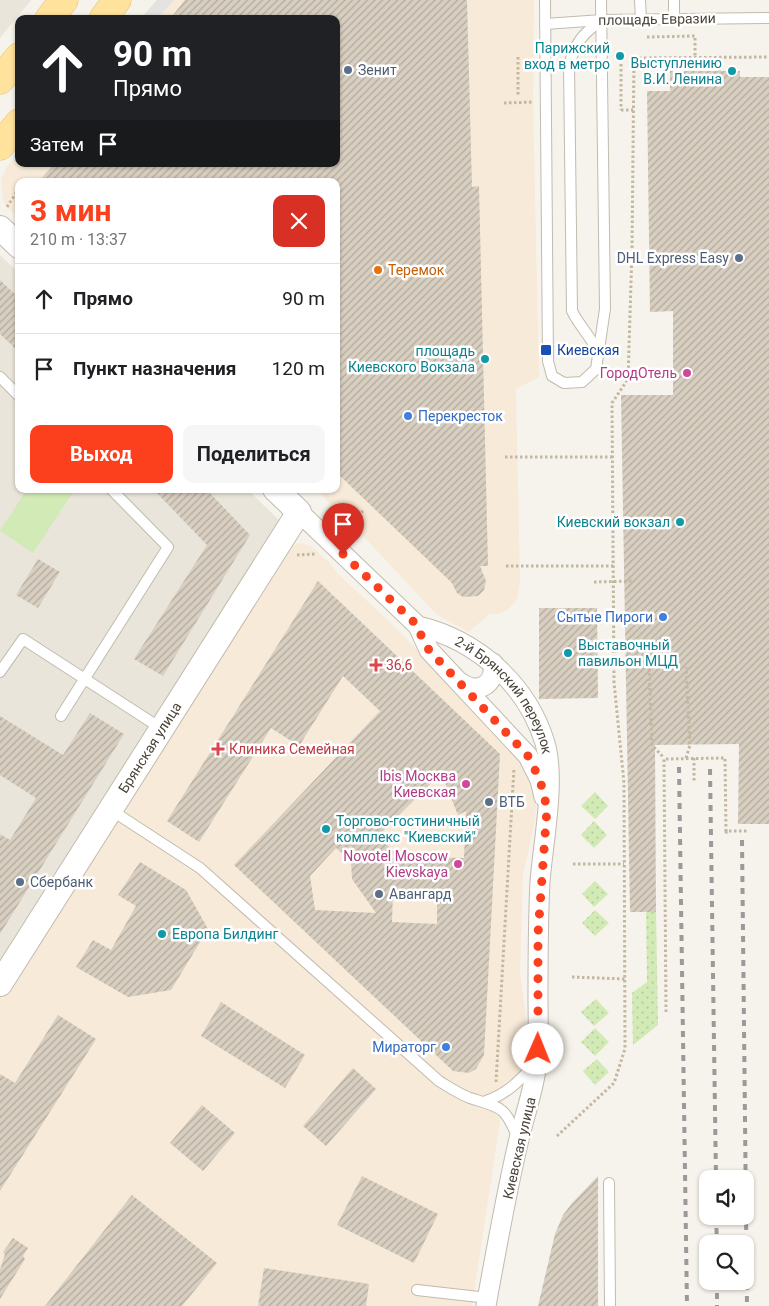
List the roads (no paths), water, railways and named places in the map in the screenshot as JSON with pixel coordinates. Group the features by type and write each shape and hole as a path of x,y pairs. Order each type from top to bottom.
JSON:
{"main road":[{"path":"52,15 64,0"},
{"path":"106,15 117,0"},
{"path":"0,80 15,62"},
{"path":"0,146 15,128"}],"street":[{"path":"3,218 15,239"},
{"name":"2-й Брянский переулок","path":"281,493 418,626 429,650 528,756 540,780 547,808"},
{"name":"Брянская улица","path":"0,984 163,730 299,512"},
{"name":"2-й Брянский переулок","path":"418,626 439,631 466,642 494,663 516,688 535,718 546,744 550,770 547,808"},
{"path":"461,683 468,688 478,689 486,686 492,680 494,663"},
{"name":"Киевская улица","path":"487,1302 519,1140 529,1106 537,1063 538,951 547,808"}],"lane":[{"path":"545,0 548,361 552,376 564,383 582,382 596,369 605,309 601,0"},
{"path":"640,0 640,19"},
{"path":"674,0 674,18"},
{"name":"площадь Евразии","path":"545,24 674,18 769,18"},
{"path":"599,354 592,339 579,326 572,311 568,65 574,48 583,33 602,20"},
{"path":"0,377 15,392"},
{"path":"61,716 168,546 115,493"},
{"path":"0,672 23,639 163,730"},
{"path":"111,810 200,868 439,1081 462,1094 500,1109 511,1122 519,1140"},
{"path":"486,1102 501,1096 516,1086 537,1063"},
{"path":"609,1183 610,1306"},
{"path":"417,1290 487,1302"}],"railway":[{"path":"679,767 687,1306"},
{"path":"710,769 716,1170"},
{"path":"742,840 747,1306"},
{"path":"716,1225 717,1235"},
{"path":"717,1290 717,1306"}],"place":[{"name":"Парижский вход в метро","path":"620,56"},
{"name":"Зенит","path":"348,70"},
{"name":"Выступлению В.И. Ленина","path":"732,71"},
{"name":"DHL Express Easy","path":"739,258"},
{"name":"Теремок","path":"378,270"},
{"name":"Киевская","path":"546,350"},
{"name":"площадь Киевского Вокзала","path":"485,359"},
{"name":"ГородОтель","path":"687,373"},
{"name":"Перекресток","path":"408,416"},
{"name":"Киевский вокзал","path":"680,522"},
{"name":"Сытые Пироги","path":"663,617"},
{"name":"Выставочный павильон МЦД","path":"568,653"},
{"name":"36,6","path":"376,665"},
{"name":"Клиника Семейная","path":"218,749"},
{"name":"Ibis Москва Киевская","path":"466,784"},
{"name":"ВТБ","path":"489,802"},
{"name":"Торгово-гостиничный комплекс \"Киевский\"","path":"326,829"},
{"name":"Novotel Moscow Kievskaya","path":"458,864"},
{"name":"Сбербанк","path":"20,882"},
{"name":"Авангард","path":"379,894"},
{"name":"Европа Билдинг","path":"162,934"},
{"name":"Мираторг","path":"446,1047"}]}
